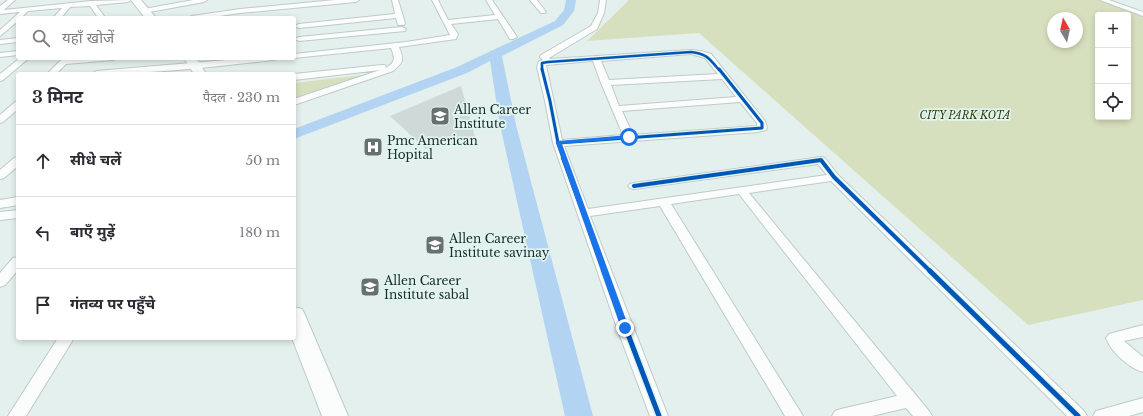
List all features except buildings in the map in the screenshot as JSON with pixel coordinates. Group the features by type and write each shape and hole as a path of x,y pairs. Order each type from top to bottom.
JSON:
{"street":[{"path":"0,9 12,0"},
{"path":"0,12 128,0"},
{"path":"136,0 148,14 204,0"},
{"path":"299,12 356,0"},
{"path":"395,0 406,44"},
{"path":"298,49 394,45 453,37 454,34 435,0"},
{"path":"489,0 513,37"},
{"path":"533,0 543,12"},
{"path":"548,62 544,57 594,27 601,14 603,0"},
{"path":"1103,0 1143,14"},
{"path":"91,4 101,16"},
{"path":"59,16 68,6"},
{"path":"19,16 26,10"},
{"path":"206,16 240,11 399,16"},
{"path":"298,49 299,12"},
{"path":"446,22 500,17"},
{"path":"0,34 4,28 16,18"},
{"path":"298,49 402,29"},
{"path":"0,42 16,40"},
{"path":"296,101 385,71 395,65 399,58 394,45"},
{"path":"558,143 758,129 762,128 762,122 708,56 701,53 692,52 596,58 542,63 541,67 550,101 558,143 625,328 659,416"},
{"path":"0,55 16,53"},
{"path":"596,58 605,83 629,137"},
{"path":"0,78 22,60"},
{"path":"53,72 66,60"},
{"path":"121,72 254,60"},
{"path":"296,77 395,65"},
{"path":"605,83 723,76"},
{"path":"616,109 742,99"},
{"path":"1,118 16,106"},
{"path":"634,186 821,160 834,177 1078,416"},
{"path":"0,176 16,164"},
{"path":"584,212 834,177"},
{"path":"742,191 923,416"},
{"path":"0,199 16,196"},
{"path":"0,204 16,201"},
{"path":"664,202 794,416"},
{"path":"0,216 16,214"},
{"path":"0,282 16,267"},
{"path":"296,320 335,416"},
{"path":"1143,331 1114,338 1118,346 1143,366"},
{"path":"17,416 65,340"},
{"path":"841,416 910,400"},
{"path":"1102,416 1143,406"}],"green space":[{"name":"CITY PARK KOTA","path":"629,0 1105,0 1143,12 1143,300 1028,325 699,33 587,41"},
{"path":"371,74 296,99 296,83"}],"waterway":[{"path":"495,54 559,23 569,11 571,0"},
{"path":"296,133 462,70 495,54"},
{"path":"495,54 508,125 579,416"}],"cycle path":[{"path":"558,143 758,129 762,128 762,123 708,56 701,53 691,52 542,63 541,67 550,101 558,143 625,328 659,416"},
{"path":"634,186 821,160 834,177 1078,416"}],"place":[{"name":"Allen Career Institute","path":"440,116"},
{"name":"Pmc American Hopital","path":"373,147"},
{"name":"Allen Career Institute savinay","path":"435,245"},
{"name":"Allen Career Institute sabal","path":"370,287"}],"route":[{"path":"625,328 558,143 629,137"}]}
